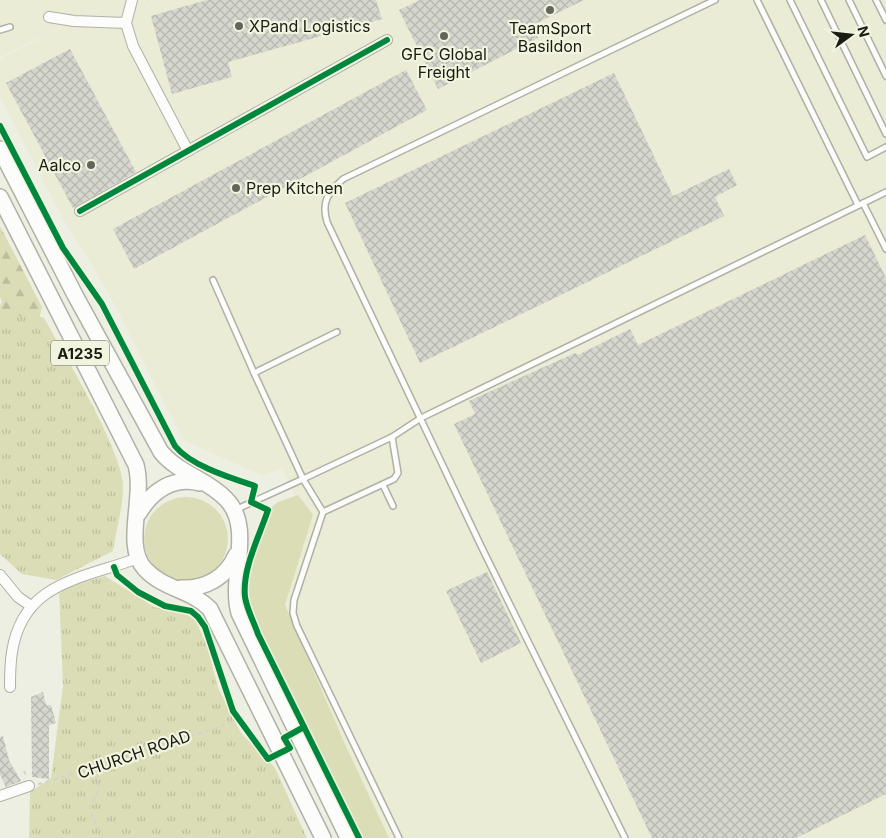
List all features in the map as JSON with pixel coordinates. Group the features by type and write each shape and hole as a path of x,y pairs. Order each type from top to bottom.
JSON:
{"main road":[{"name":"A1235","path":"0,149 75,295 161,452 173,464 223,496 234,510"},
{"name":"A1235","path":"0,197 132,454 140,482 134,541 138,558"},
{"name":"A1235","path":"138,515 147,499 162,488 179,482 197,482 209,486"},
{"path":"234,510 239,523 236,598 242,622 348,838"},
{"path":"169,585 182,588 199,587 213,582 225,573 238,549"},
{"path":"138,558 144,569 169,585 200,599 215,617 323,838"}],"street":[{"path":"132,0 126,23 133,46 188,151"},
{"path":"49,17 74,21 126,23"},
{"path":"80,211 387,40"},
{"path":"10,687 12,652 22,621 31,606 46,591 65,582 138,558"},
{"path":"0,575 18,597 31,606"},
{"path":"0,796 27,787"}],"lane":[{"path":"625,838 420,418 327,222 323,204 329,192 343,179 715,0"},
{"path":"757,0 860,204 886,249"},
{"path":"790,0 867,157 886,146"},
{"path":"821,0 886,134"},
{"path":"849,0 886,76"},
{"path":"876,0 886,20"},
{"path":"0,30 10,26"},
{"path":"234,510 392,437 420,418 886,192"},
{"path":"213,280 303,479 323,512"},
{"path":"254,373 336,332"},
{"path":"392,437 398,473 394,479 323,512 294,600 293,613 297,626 399,838"},
{"path":"383,485 394,506"}],"path":[{"path":"232,711 239,722"},
{"path":"93,768 99,788 90,809 102,838"}],"shaded area":[{"path":"0,0 152,0 148,5 144,21 149,5 153,0 886,0 886,838 389,838 277,600 306,521 282,468 263,476 183,440 107,290 62,217 0,97 0,59 64,26 0,57"}],"green space":[{"path":"0,226 42,307 27,373 0,394 0,306 2,302 0,297"},
{"path":"33,314 44,318 78,377 114,451 121,471 123,487 121,511 113,551 56,580 22,574 0,554 0,319"},
{"path":"298,495 313,515 285,605 344,742 389,838 357,838 249,612 247,579 268,510 278,502"},
{"path":"186,497 202,500 216,509 225,523 228,539 225,555 216,569 202,578 186,581 170,578 156,569 147,555 144,539 147,523 156,509 170,500"},
{"path":"105,576 154,607 185,614 195,619 207,646 218,688 241,733 275,768 307,838 29,838 30,792 51,778 63,686 59,589"}],"building":[{"path":"207,0 376,0 382,19 228,62 232,77 172,94 151,16"},
{"path":"420,0 584,0 533,25 538,38 438,89 399,10"},
{"path":"70,49 136,172 73,208 6,83"},
{"path":"406,70 427,110 134,269 113,229"},
{"path":"614,73 673,196 729,169 737,185 715,197 724,216 420,363 345,203"},
{"path":"865,235 886,278 886,794 796,838 652,838 454,424 475,414 469,401 575,353 578,355 630,329 638,345"},
{"path":"487,572 521,643 481,663 446,591"},
{"path":"43,692 46,705 51,705 56,723 49,725 49,779 32,777 31,697"},
{"path":"3,736 9,760 21,781 6,787 0,775 0,737"}],"cycle path":[{"path":"80,211 387,40"},
{"path":"0,126 63,248 102,304 175,446 191,460 223,475 255,486 251,502 268,510 246,575 246,602 258,634 359,838"},
{"path":"114,567 117,575 138,592 165,606 191,611 198,617 205,627 233,711 268,759 290,748 284,738 304,727"}],"place":[{"name":"TeamSport Basildon","path":"550,10"},
{"name":"XPand Logistics","path":"239,26"},
{"name":"GFC Global Freight","path":"444,36"},
{"name":"Aalco","path":"91,165"},
{"name":"Prep Kitchen","path":"236,188"}]}
